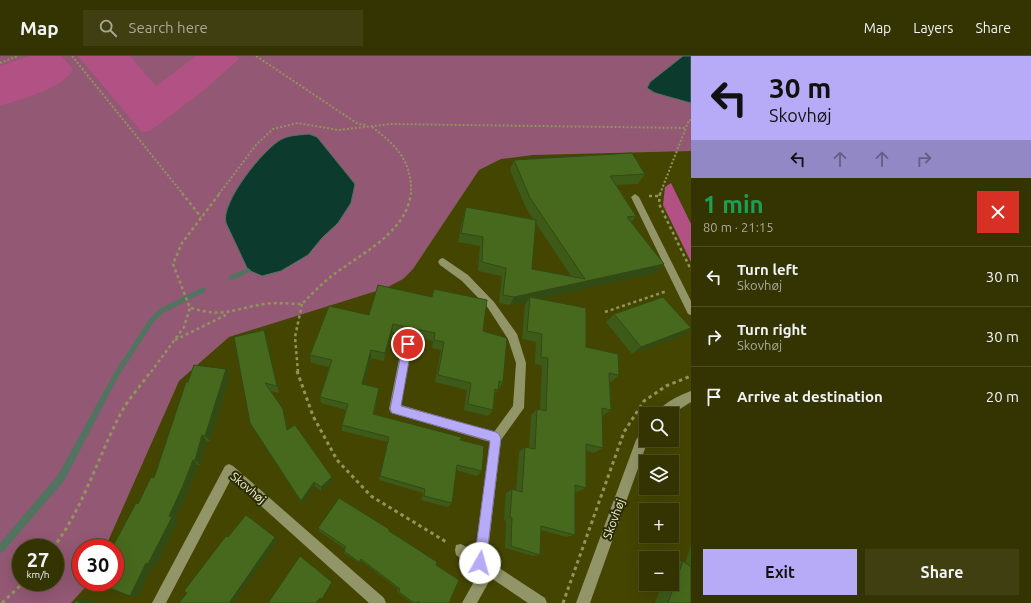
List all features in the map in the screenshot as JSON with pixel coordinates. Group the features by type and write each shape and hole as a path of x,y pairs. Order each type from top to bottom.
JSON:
{"street":[{"path":"635,197 691,311"},
{"path":"443,262 465,278 491,305 513,336 521,363 518,408 496,438 485,566 469,603"},
{"path":"408,344 395,409 496,438"},
{"path":"672,407 691,396"},
{"name":"Skovhøj","path":"583,603 642,447"},
{"name":"Skovhøj","path":"160,603 229,470 379,603"},
{"path":"461,550 540,603"}],"path":[{"path":"0,63 18,56"},
{"path":"72,56 201,217"},
{"path":"256,56 358,124 372,126 392,142 408,166 412,182 410,201 400,222 377,242 331,276 302,304 295,337 296,368 314,416 337,460 371,496 461,550"},
{"path":"691,120 689,120 659,196 659,204 691,270"},
{"path":"60,539 73,515 123,410 172,341 184,327 190,307 173,264 182,243 256,145 274,129 287,124 298,124 338,130 372,126 416,124 686,128"},
{"path":"605,312 663,291 681,291"},
{"path":"190,307 214,315 228,314 277,303 302,304"},
{"path":"172,341 202,325 228,314"},
{"path":"2,603 15,591"}],"shaded area":[{"path":"0,56 691,56 691,151 533,155 501,159 479,170 413,269 403,279 386,288 229,337 179,381 109,539 72,539 72,591 82,591 71,603 0,603"},
{"path":"29,56 61,56 73,69 69,76 52,87 0,106 0,66"},
{"path":"78,56 130,56 156,86 196,56 236,56 239,59 203,91 150,131 142,132"},
{"path":"683,56 691,56 691,103 655,93 647,88 650,82"},
{"path":"309,134 317,137 355,184 351,203 338,223 322,238 308,255 281,271 262,276 248,270 226,223 226,214 236,190 255,164 274,144 282,139 295,135"},
{"path":"671,183 691,224 691,262 663,205 665,187"}],"building":[{"path":"632,153 645,174 610,176 636,216 627,217 664,264 514,297 503,295 506,268 482,262 483,237 461,233 466,207 536,220 532,269 585,279 530,198 514,160"},
{"path":"378,285 432,297 434,289 487,300 483,331 507,338 503,382 499,381 498,390 495,389 493,410 468,404 471,383 438,375 444,342 434,340 435,333 393,324 385,353 371,350 362,384 379,388 373,414 461,437 460,440 484,446 482,471 457,465 452,503 424,496 425,489 380,476 389,437 342,425 348,404 320,397 332,360 310,355 329,306 369,315"},
{"path":"530,297 586,308 586,347 618,354 619,375 609,373 611,410 602,408 603,448 586,444 586,488 575,485 575,535 541,526 540,555 511,546 512,518 510,517 512,489 522,492 525,447 535,449 537,409 546,411 548,358 541,357 542,334 527,331"},
{"path":"663,297 691,328 641,347 614,314"},
{"path":"264,330 277,386 265,383 283,409 287,430 295,425 332,477 321,487 314,482 301,501 250,423 234,337"},
{"path":"194,365 226,369 205,436 202,435 195,460 193,460 169,516 172,517 148,564 146,563 130,596 117,591 124,591 124,539 117,539 136,503 138,504 151,477 154,478 186,382 188,382"},
{"path":"339,498 389,529 389,531 437,562 436,565 459,580 449,603 420,603 418,601 417,603 414,603 399,592 400,589 361,559 359,562 344,551 346,547 318,528"},
{"path":"246,515 275,537 229,603 179,603 187,593 184,591 226,536 228,537"},
{"path":"300,556 332,582 322,599 320,598 316,603 268,603"},
{"path":"683,561 691,567 691,603 668,603 672,591 679,591 679,572"},
{"path":"77,600 81,603 74,603"}],"waterway":[{"path":"231,278 248,270"},
{"path":"0,549 61,478 116,375 152,320 161,311 203,290"}],"route":[{"path":"408,344 395,409 496,438 480,563"}]}
